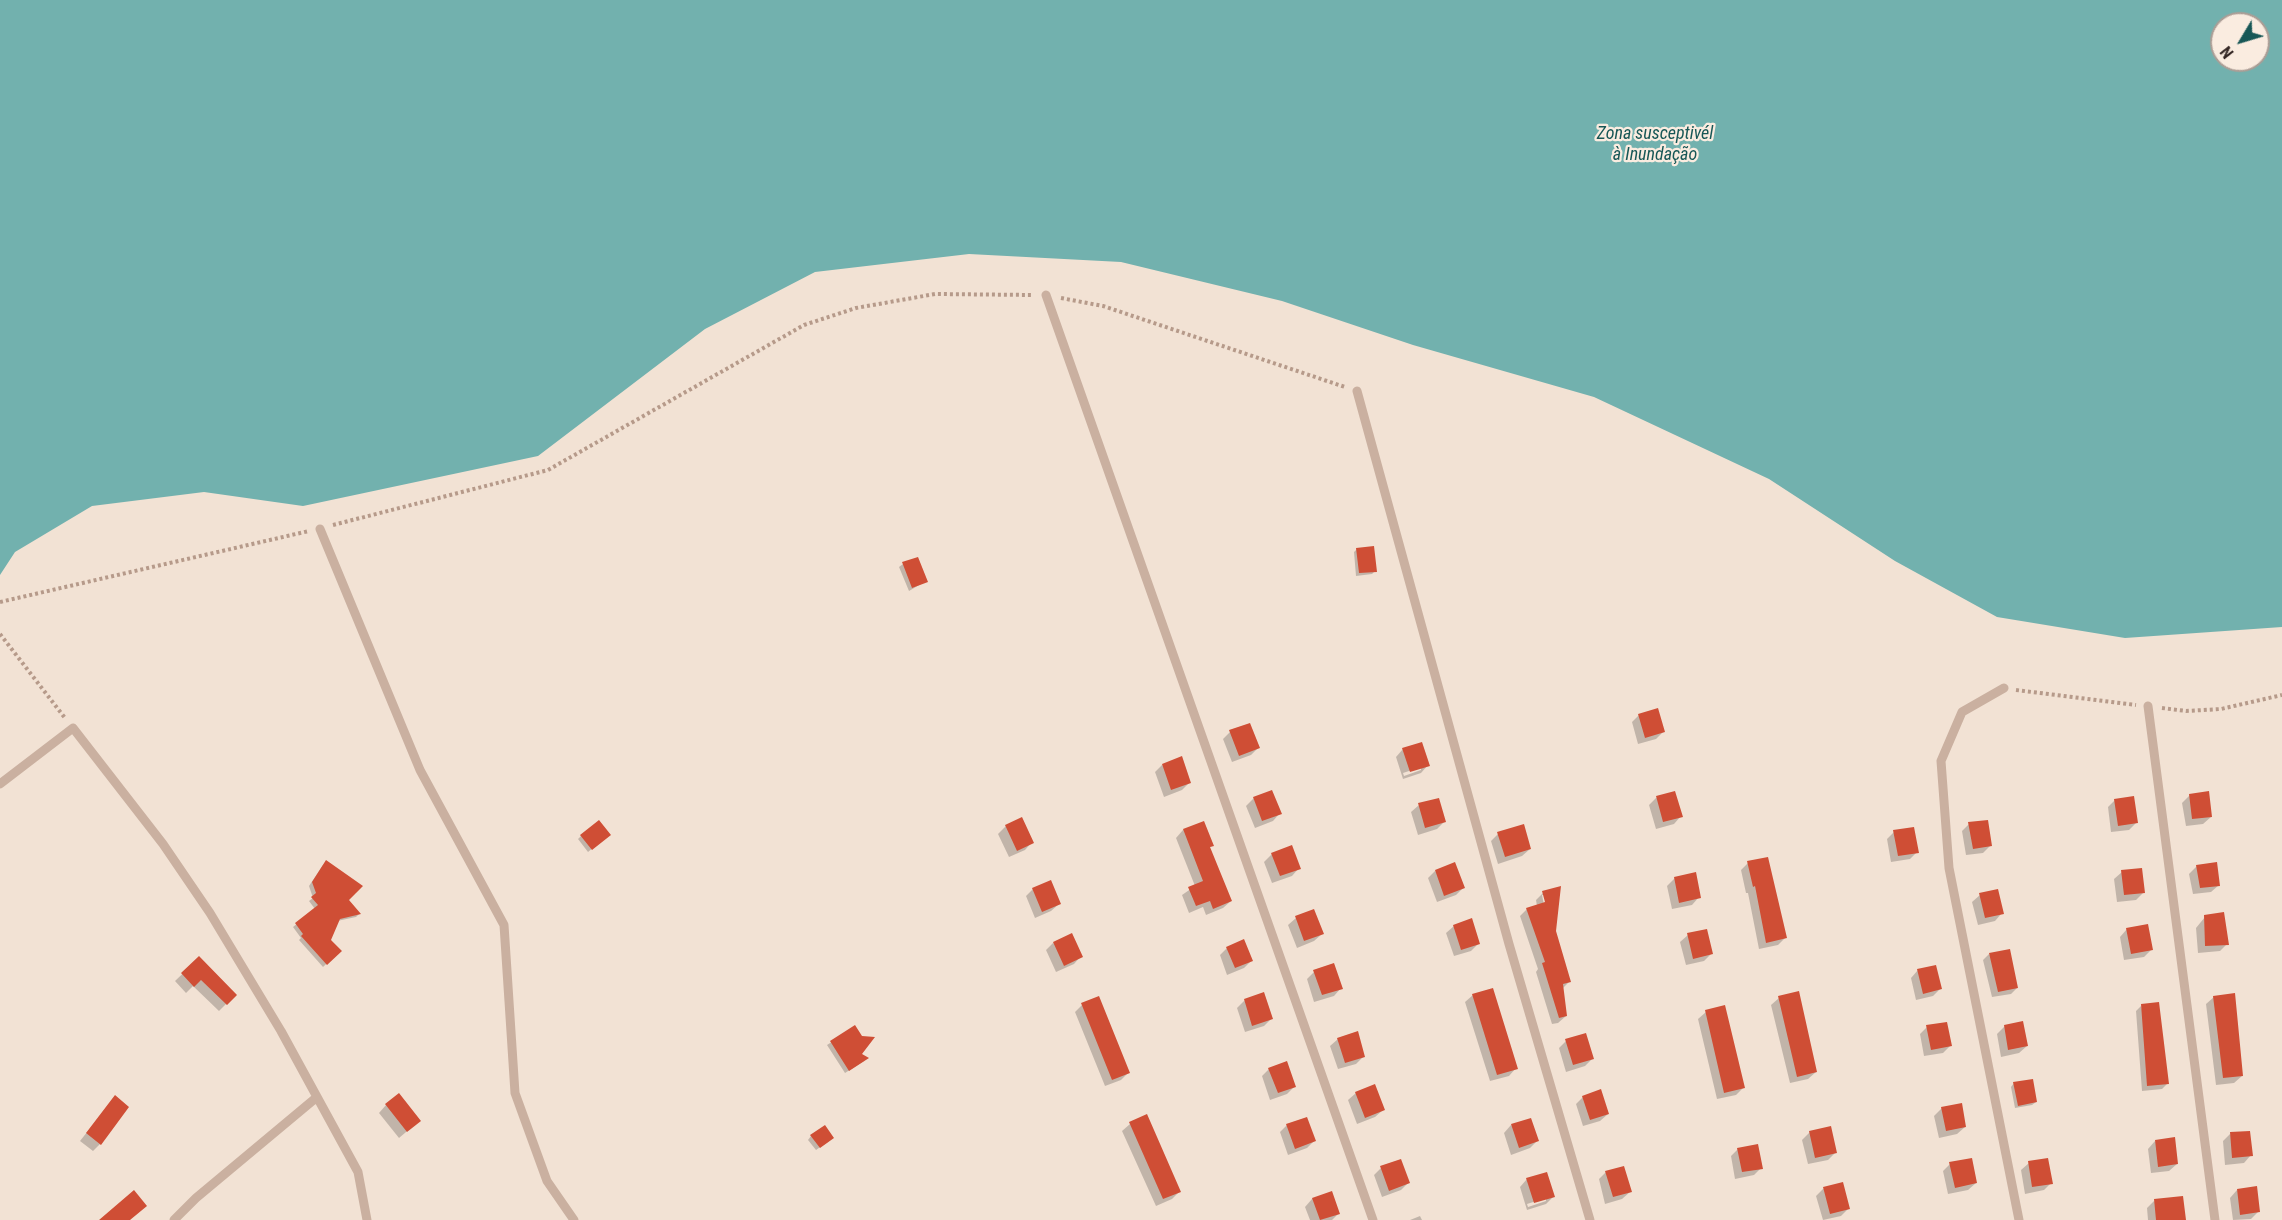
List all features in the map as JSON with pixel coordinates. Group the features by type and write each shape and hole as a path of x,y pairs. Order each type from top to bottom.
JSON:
{"lane":[{"path":"1046,295 1373,1220"},
{"path":"1357,391 1509,944 1590,1220"},
{"path":"320,528 420,770 504,925 515,1093 547,1181 574,1220"},
{"path":"2004,688 1962,712 1941,762 1949,868 2019,1220"},
{"path":"2148,706 2215,1220"},
{"path":"0,784 73,728 164,844 210,913 281,1031 358,1172 367,1220"},
{"path":"174,1220 196,1198 317,1097"}],"path":[{"path":"0,602 320,528 549,470 804,325 856,308 935,294 1046,295 1103,306 1357,391"},
{"path":"0,634 73,728"}],"water":[{"name":"Zona susceptivél à Inundação","path":"0,0 2282,0 2282,627 2125,638 1997,617 1895,561 1769,479 1594,397 1413,345 1282,301 1121,262 969,254 815,272 705,329 538,456 303,506 204,492 92,506 15,552 0,575"}],"building":[{"path":"1374,546 1377,572 1359,573 1356,548"},
{"path":"918,557 928,582 912,588 902,562"},
{"path":"1658,708 1665,732 1645,738 1638,714"},
{"path":"1250,723 1260,748 1239,756 1229,730"},
{"path":"1422,742 1430,766 1410,772 1402,748"},
{"path":"1182,756 1191,783 1171,790 1162,764"},
{"path":"1272,790 1282,814 1262,821 1253,797"},
{"path":"1675,791 1683,817 1663,822 1656,796"},
{"path":"2209,791 2212,817 2192,819 2189,794"},
{"path":"2134,796 2138,823 2118,826 2114,799"},
{"path":"1439,798 1446,822 1425,828 1418,803"},
{"path":"1022,817 1034,843 1017,851 1005,825"},
{"path":"599,820 611,835 592,850 580,835"},
{"path":"1988,820 1992,846 1973,849 1968,822"},
{"path":"1204,821 1214,846 1210,847 1232,901 1213,909 1210,901 1196,906 1188,887 1203,881 1183,829"},
{"path":"1524,824 1531,849 1505,857 1497,832"},
{"path":"1914,827 1919,853 1898,856 1893,830"},
{"path":"1292,845 1301,869 1280,876 1271,853"},
{"path":"1768,857 1787,938 1766,943 1755,886 1753,887 1747,861"},
{"path":"326,860 363,886 349,900 361,914 340,919 331,940 342,951 327,965 301,936 303,934 295,923 318,905 311,897 316,893 312,882"},
{"path":"1455,862 1465,888 1444,896 1435,870"},
{"path":"2217,862 2220,886 2200,888 2196,865"},
{"path":"2142,868 2145,893 2124,895 2121,870"},
{"path":"1696,872 1701,898 1679,903 1674,877"},
{"path":"1051,880 1061,904 1042,912 1032,888"},
{"path":"1561,886 1556,931 1571,982 1563,984 1567,1016 1559,1018 1542,963 1545,962 1526,908 1545,902 1542,891"},
{"path":"1998,889 2004,914 1985,918 1979,893"},
{"path":"1314,909 1324,934 1304,941 1295,916"},
{"path":"2224,912 2229,945 2205,946 2204,915"},
{"path":"1472,918 1480,944 1461,950 1453,925"},
{"path":"2148,924 2153,950 2131,954 2126,928"},
{"path":"1707,929 1713,954 1693,959 1687,933"},
{"path":"1072,933 1083,957 1064,966 1053,942"},
{"path":"1244,939 1253,961 1235,968 1226,947"},
{"path":"2010,949 2018,988 1998,992 1989,953"},
{"path":"199,956 237,995 227,1005 201,980 194,987 181,973"},
{"path":"1334,963 1343,989 1322,995 1313,970"},
{"path":"1936,965 1942,989 1923,994 1917,969"},
{"path":"1493,988 1518,1069 1497,1075 1472,994"},
{"path":"1799,991 1817,1072 1797,1077 1778,996"},
{"path":"1264,992 1273,1019 1252,1026 1244,999"},
{"path":"2235,993 2243,1076 2223,1078 2213,996"},
{"path":"1099,996 1130,1073 1112,1080 1081,1003"},
{"path":"2159,1002 2169,1084 2147,1086 2141,1004"},
{"path":"1725,1005 1745,1088 1724,1093 1705,1010"},
{"path":"2023,1021 2028,1046 2008,1050 2004,1025"},
{"path":"1947,1022 1952,1046 1931,1050 1926,1025"},
{"path":"855,1025 862,1036 875,1037 862,1054 869,1058 849,1071 830,1041"},
{"path":"1358,1031 1365,1057 1345,1063 1337,1038"},
{"path":"1586,1033 1594,1059 1573,1065 1565,1039"},
{"path":"1287,1061 1296,1087 1278,1093 1268,1068"},
{"path":"2033,1079 2037,1102 2018,1106 2013,1082"},
{"path":"1375,1084 1385,1110 1365,1118 1355,1092"},
{"path":"1601,1089 1609,1114 1590,1120 1582,1096"},
{"path":"399,1093 421,1121 407,1132 385,1104"},
{"path":"115,1095 129,1107 101,1145 86,1133"},
{"path":"1962,1103 1966,1127 1946,1131 1941,1107"},
{"path":"1147,1114 1181,1192 1163,1199 1129,1122"},
{"path":"1307,1117 1316,1141 1295,1149 1286,1124"},
{"path":"1531,1118 1539,1141 1519,1148 1511,1124"},
{"path":"825,1125 834,1138 820,1148 810,1135"},
{"path":"1831,1126 1837,1153 1815,1158 1809,1131"},
{"path":"2250,1131 2253,1156 2232,1158 2230,1132"},
{"path":"2175,1137 2178,1164 2158,1167 2155,1140"},
{"path":"1758,1144 1763,1169 1742,1172 1737,1148"},
{"path":"1972,1158 1977,1183 1955,1188 1949,1162"},
{"path":"2048,1158 2053,1184 2032,1187 2028,1161"},
{"path":"1401,1159 1410,1183 1389,1191 1380,1166"},
{"path":"1624,1166 1632,1192 1613,1197 1605,1171"},
{"path":"1547,1172 1555,1197 1534,1203 1526,1178"},
{"path":"1843,1182 1850,1209 1830,1214 1823,1187"},
{"path":"2257,1186 2260,1212 2240,1215 2237,1189"},
{"path":"134,1190 147,1206 130,1220 99,1220"},
{"path":"1332,1191 1340,1214 1320,1220 1312,1198"},
{"path":"2183,1196 2186,1220 2156,1220 2154,1199"}]}
